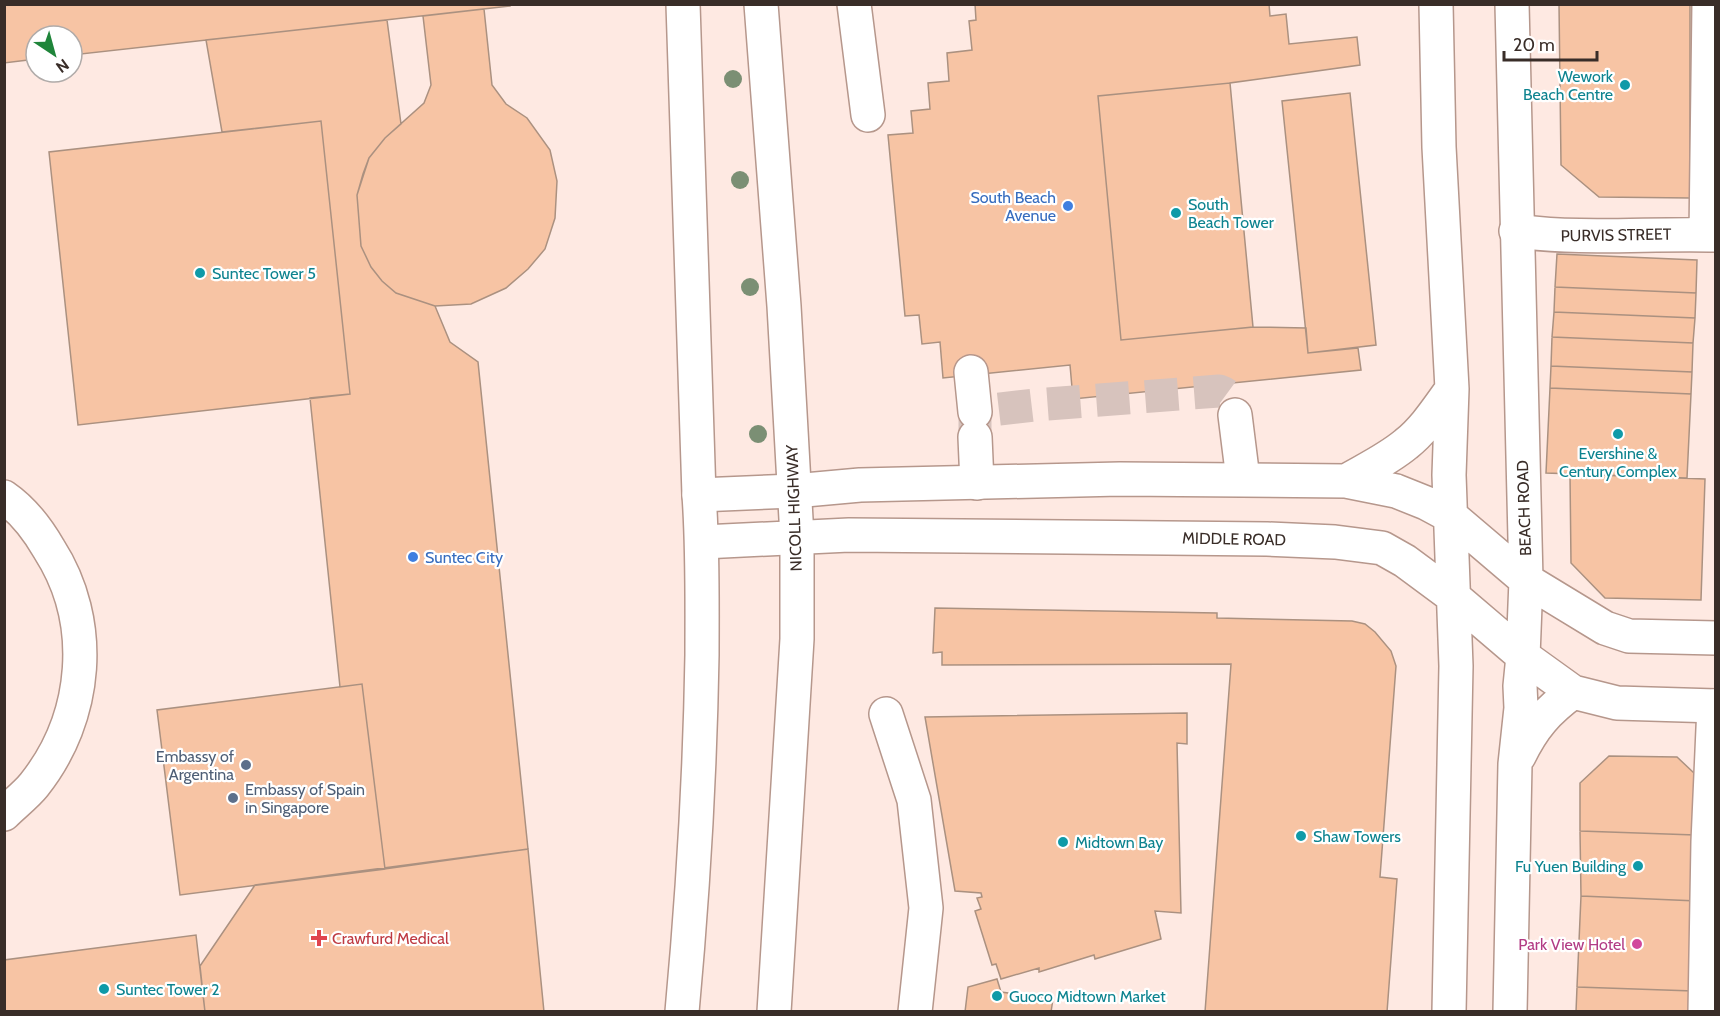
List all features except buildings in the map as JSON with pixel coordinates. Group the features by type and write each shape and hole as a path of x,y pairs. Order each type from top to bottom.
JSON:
{"main road":[{"path":"682,1011 697,817 703,542 699,495 683,4"},
{"name":"NICOLL HIGHWAY","path":"761,4 784,306 797,537 797,639 774,1011"},
{"path":"854,4 868,115"},
{"path":"1436,4 1439,147 1452,389 1449,475 1455,598 1456,689 1449,1011"},
{"name":"BEACH ROAD","path":"1510,1011 1515,764 1521,708 1520,686 1526,580 1512,4"},
{"path":"1708,4 1712,62 1711,235"},
{"name":"PURVIS STREET","path":"1516,231 1551,236 1711,235"},
{"path":"971,372 977,483"},
{"path":"1346,481 1384,460 1408,443 1427,423 1452,389"},
{"path":"1235,415 1243,479"},
{"path":"699,495 795,491 860,485 1120,479 1346,481 1396,491 1452,517 1526,580 1605,628 1629,636 1716,638"},
{"path":"4,497 38,530 59,564 72,594 79,625 81,657 73,709 58,749 33,786 4,814"},
{"name":"MIDDLE ROAD","path":"703,542 849,535 1335,542 1382,548 1405,561 1455,598 1523,656 1574,692 1617,703 1715,706"},
{"path":"1515,764 1531,731 1555,705 1574,692"},
{"path":"1705,1011 1708,842 1715,706"},
{"path":"886,714 914,800 925,897 926,908 915,1011"}],"tunnel":[{"path":"975,437 975,412 1034,405 1219,391 1231,400 1235,415"}],"place":[{"name":"Wework Beach Centre","path":"1625,85"},
{"name":"South Beach Avenue","path":"1068,206"},
{"name":"South Beach Tower","path":"1176,213"},
{"name":"Suntec Tower 5","path":"200,273"},
{"name":"Evershine & Century Complex","path":"1618,434"},
{"name":"Suntec City","path":"413,557"},
{"name":"Embassy of Argentina","path":"246,765"},
{"name":"Embassy of Spain in Singapore","path":"233,798"},
{"name":"Shaw Towers","path":"1301,836"},
{"name":"Midtown Bay","path":"1063,842"},
{"name":"Fu Yuen Building","path":"1638,866"},
{"name":"Crawfurd Medical","path":"319,938"},
{"name":"Park View Hotel","path":"1637,944"},
{"name":"Suntec Tower 2","path":"104,989"},
{"name":"Guoco Midtown Market","path":"997,996"}]}
